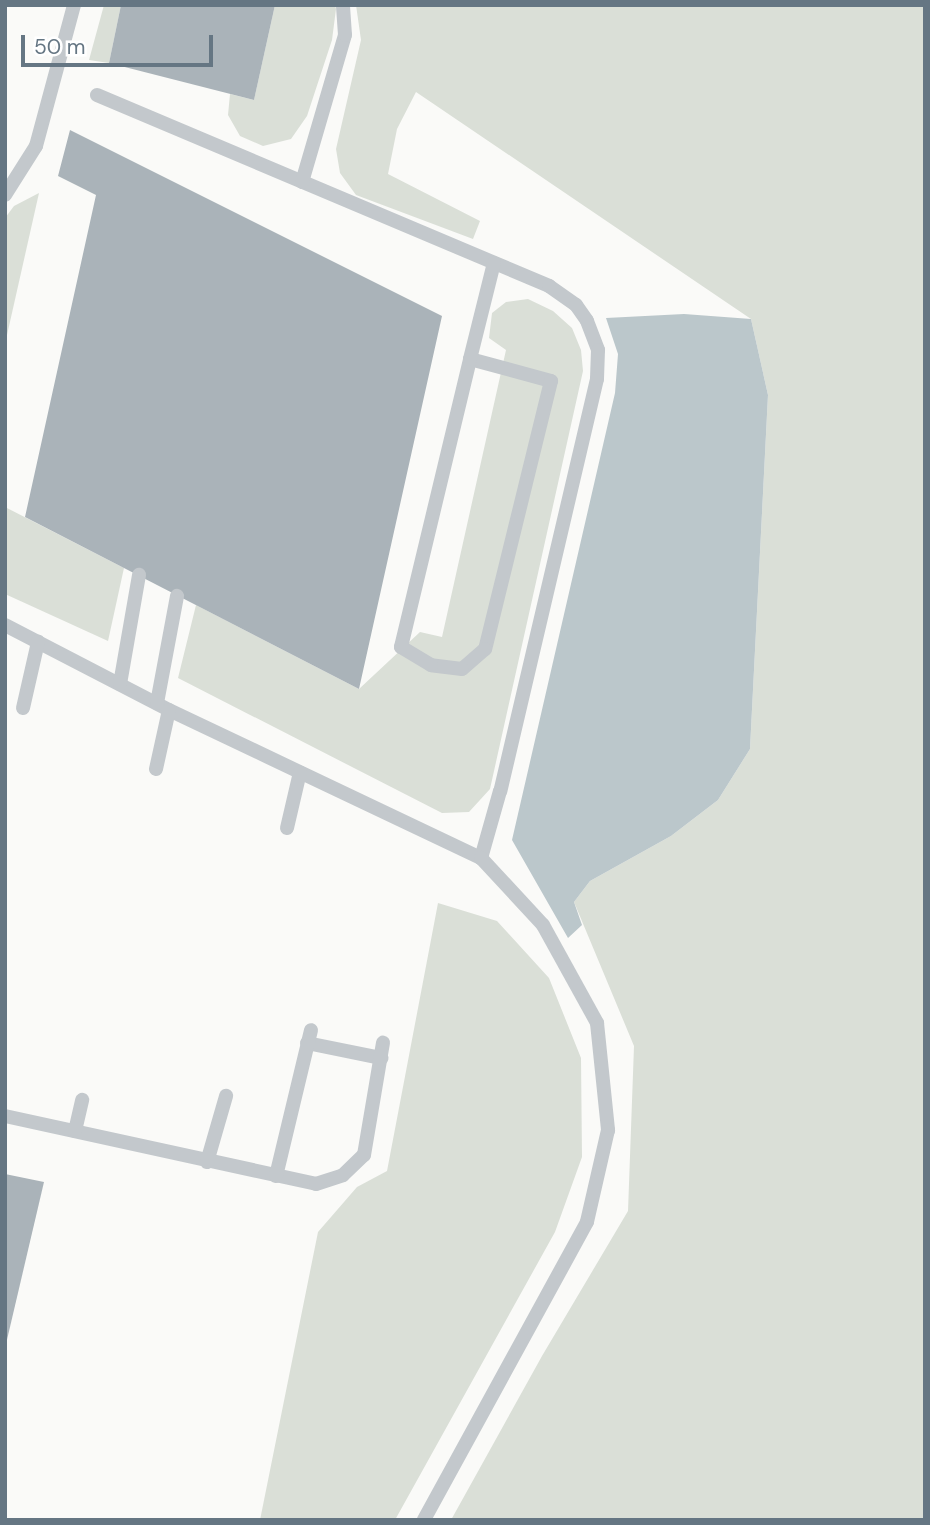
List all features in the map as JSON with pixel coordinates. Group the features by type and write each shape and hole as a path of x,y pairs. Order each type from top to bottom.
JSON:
{"lane":[{"path":"5,195 12,171 36,146 74,5"},
{"path":"302,181 345,35 343,5"},
{"path":"97,95 549,286 576,305 587,321 598,350 594,392 500,791 481,858"},
{"path":"470,359 551,381 485,649 462,669 431,666 401,647 470,359 494,263"},
{"path":"120,684 139,575"},
{"path":"156,769 177,596"},
{"path":"5,625 163,707 481,858 543,925 597,1023 608,1130 587,1222 424,1520"},
{"path":"23,708 38,642"},
{"path":"287,828 300,772"},
{"path":"276,1176 309,1037 381,1058"},
{"path":"5,1116 316,1184 343,1175 364,1155 383,1043"},
{"path":"207,1162 226,1096"},
{"path":"75,1131 82,1100"}],"shaded area":[{"path":"104,5 121,5 109,63 89,60"},
{"path":"275,5 335,5 336,9 332,40 307,116 291,139 263,146 240,136 228,115 230,94 254,100"},
{"path":"356,5 925,5 925,1520 451,1520 542,1356 628,1211 634,1046 574,902 590,881 671,836 718,800 750,749 768,395 751,319 416,92 397,129 388,174 480,221 473,239 356,195 340,173 336,149 361,40"},
{"path":"39,193 5,344 5,218 14,206"},
{"path":"528,299 553,311 572,328 581,350 583,371 490,789 469,812 442,813 178,678 196,605 359,689 420,632 442,637 506,350 489,338 492,313 506,302"},
{"path":"684,314 751,319 768,395 750,749 718,800 671,836 590,881 574,902 582,925 568,938 512,840 615,393 618,354 606,318"},
{"path":"5,507 124,568 108,641 5,594"},
{"path":"438,903 497,921 549,978 581,1058 582,1157 555,1232 395,1520 260,1520 318,1232 357,1187 387,1171"}],"building":[{"path":"121,5 275,5 254,100 109,63"},
{"path":"70,130 442,316 359,689 25,517 96,195 58,176"},
{"path":"5,1174 44,1182 6,1344 5,1344"}]}
